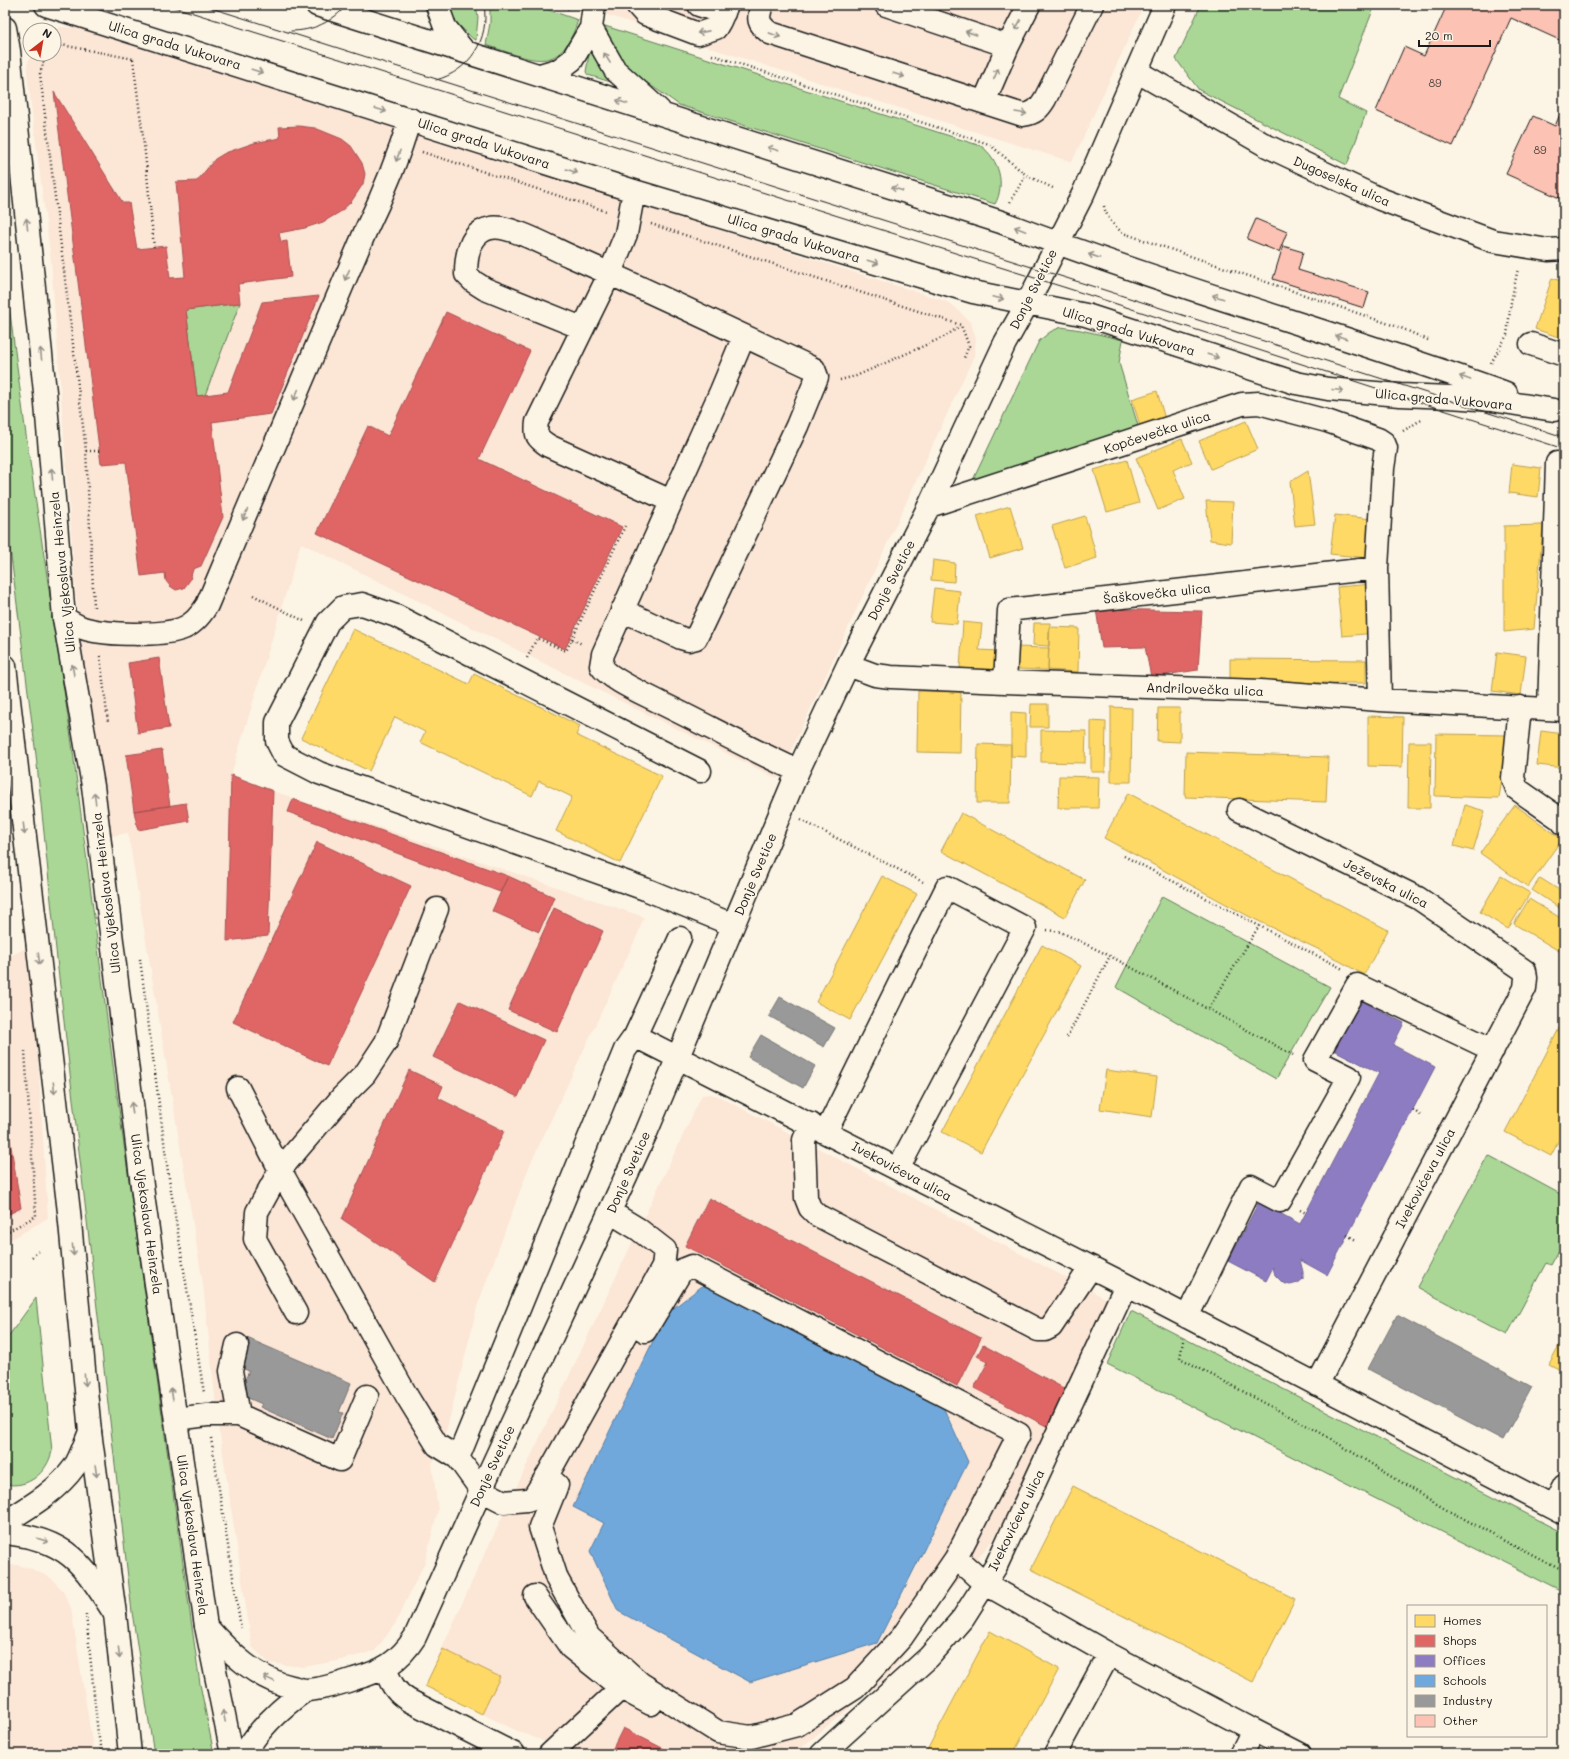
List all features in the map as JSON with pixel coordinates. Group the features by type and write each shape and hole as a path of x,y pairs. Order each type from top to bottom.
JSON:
{"street":[{"name":"Ulica grada Vukovara","path":"46,5 634,191 973,292 1086,315 1296,384 1328,389 1400,395 1492,400 1559,412"},
{"name":"Ulica grada Vukovara","path":"317,5 1001,222 1057,243 1447,372 1559,412"},
{"path":"350,15 370,5"},
{"path":"437,5 445,26 464,51"},
{"path":"637,5 645,14 698,34 716,28 725,9 700,5"},
{"path":"762,5 758,16 759,22 770,33 1023,115 1033,113 1039,108 1092,5"},
{"path":"886,5 1008,46"},
{"path":"984,102 1008,46 1029,5"},
{"name":"Donje Svetice","path":"306,1690 354,1679 385,1668 397,1660 408,1649 415,1637 481,1490 610,1212 679,1057 798,770 848,665 929,506 1005,343 1027,304 1083,194 1165,5"},
{"path":"584,8 591,28 614,70 664,115"},
{"name":"Ulica Vjekoslava Heinzela","path":"5,28 9,51 44,384 64,618 93,786 144,1202 206,1626 232,1754"},
{"path":"540,75 560,69 572,60 591,28"},
{"name":"Dugoselska ulica","path":"1136,71 1267,146 1380,199 1493,241 1548,250 1564,248"},
{"path":"64,618 86,629 109,633 154,633 181,629 201,615 359,247 382,198 399,154 410,119"},
{"path":"634,191 626,234 610,273 537,422 535,432 539,440 549,446 671,501"},
{"path":"582,328 485,288 474,282 466,274 466,259 470,245 478,234 489,228 499,227 516,232 610,273 808,366 814,369 817,376 797,426 696,638 688,640 681,638 622,610"},
{"path":"744,336 721,391 622,610 603,654 600,666 611,676 645,694 764,755 798,770"},
{"path":"1531,344 1564,355"},
{"name":"Kopčevečka ulica","path":"929,506 1242,404 1260,403 1327,421 1378,438 1384,443"},
{"path":"1380,700 1378,568 1383,468 1386,448 1384,443"},
{"path":"1557,463 1557,709"},
{"name":"Šaškovečka ulica","path":"1005,682 1009,610 1378,568"},
{"path":"700,771 396,616 362,604 343,607 328,622 277,722 277,741 284,755 319,773 645,889 733,925"},
{"name":"Andrilovečka ulica","path":"848,665 875,675 891,677 1261,691 1380,700 1557,709"},
{"path":"5,666 6,691 21,801 69,1212 90,1432 115,1614 130,1754"},
{"path":"1520,707 1513,778 1517,789 1560,819 1564,824"},
{"path":"5,779 13,787 21,801"},
{"name":"Ježevska ulica","path":"1239,810 1418,898 1524,971"},
{"path":"898,1169 1025,928 947,887 818,1128 804,1140 806,1198 810,1208 817,1215 1038,1330 1045,1330 1051,1327 1091,1267"},
{"path":"296,1313 255,1239 257,1212 280,1170 342,1097 365,1074 386,1042 437,909"},
{"path":"458,1458 625,1050 635,1036 680,938"},
{"name":"Ivekovićeva ulica","path":"1317,1385 1525,988 1526,978 1524,971"},
{"path":"1187,1317 1251,1186 1280,1201 1349,1077 1315,1060 1357,985 1493,1050"},
{"name":"Ivekovićeva ulica","path":"635,1036 1091,1267 1559,1510 1564,1486"},
{"path":"238,1088 280,1170 408,1398 437,1445 458,1458 481,1490 504,1502 533,1498 547,1476 663,1267 666,1250 638,1229 610,1212"},
{"path":"547,1476 557,1485 540,1527 557,1579 589,1637 640,1683 718,1732 751,1737 797,1725 855,1688 902,1637 956,1558 1019,1434 692,1266 682,1270 645,1331 632,1324"},
{"name":"Ivekovićeva ulica","path":"822,1754 929,1657 963,1618 996,1566 1126,1285"},
{"path":"236,1345 230,1371 239,1415"},
{"path":"176,1419 207,1415 239,1415 340,1460 367,1396"},
{"path":"5,1522 59,1486 75,1465 90,1432"},
{"path":"5,1533 23,1535 46,1541 68,1552 81,1564 115,1614"},
{"path":"956,1558 984,1583 1109,1654 1300,1754"},
{"path":"535,1596 572,1648 621,1688 715,1739 718,1732"},
{"path":"206,1626 235,1656 266,1678 287,1686 306,1690"},
{"path":"1055,1754 1109,1654"},
{"path":"385,1668 390,1682 404,1698 514,1754"},
{"path":"550,1754 621,1688"},
{"path":"244,1754 272,1716 306,1690"},
{"path":"1241,1754 1253,1730"}],"path":[{"path":"556,5 584,8"},
{"path":"62,45 141,61"},
{"path":"710,54 988,144 1026,175 1055,189"},
{"path":"133,59 145,153 154,248"},
{"path":"44,62 40,74 86,452 95,612"},
{"path":"422,152 594,207"},
{"path":"1007,208 1026,175"},
{"path":"1104,210 1116,227 1123,233 1401,328 1430,341"},
{"path":"660,227 961,326 969,346 964,358"},
{"path":"1507,335 1514,291"},
{"path":"817,376 832,381 850,379 946,336 961,326"},
{"path":"1384,443 1423,418"},
{"path":"86,452 99,451"},
{"path":"526,658 537,638 566,651 624,526"},
{"path":"253,595 290,613"},
{"path":"572,639 583,644"},
{"path":"104,692 108,724"},
{"path":"801,820 936,889 947,887"},
{"path":"1124,856 1348,971"},
{"path":"1209,1008 1259,926"},
{"path":"1025,928 1061,932 1209,1008 1302,1060 1315,1060"},
{"path":"139,952 168,1172 242,1634"},
{"path":"1067,1037 1110,956"},
{"path":"5,1233 36,1216 24,1046"},
{"path":"1413,1110 1420,1115"},
{"path":"1348,1235 1356,1240"},
{"path":"32,1257 40,1250"},
{"path":"1187,1317 1180,1358 1321,1433 1445,1509 1564,1571"},
{"path":"86,1612 98,1734 103,1754"}],"shaded area":[{"path":"582,5 1144,5 1072,162 582,7"},
{"path":"62,27 82,28 945,301 955,307 971,323 976,339 974,356 778,779 301,543 231,775 273,791 644,917 637,936 529,1167 478,1304 447,1428 432,1464 438,1510 425,1562 395,1624 375,1651 337,1661 303,1667 269,1663 252,1647 219,1434 203,1284 128,833 106,837 82,656 75,585 51,261 27,65 28,62 62,62"},
{"path":"27,947 38,1059 48,1218 5,1243 5,959"},
{"path":"710,1094 718,1096 1109,1300 1010,1512 992,1541 941,1600 896,1667 877,1686 793,1754 567,1754 553,1745 513,1729 425,1686 480,1564 702,1095"},
{"path":"17,1565 32,1569 51,1578 63,1591 71,1608 94,1754 5,1754 5,1566"}],"green space":[{"path":"450,5 476,5 478,17 476,40 473,39 454,20"},
{"path":"490,5 534,5 578,20 571,38 562,50 553,57 542,60 530,59 486,45 490,23"},
{"path":"1201,5 1375,5 1338,99 1366,113 1347,165 1199,90 1176,59"},
{"path":"605,26 981,146 992,158 999,173 1000,189 995,204 679,105 639,77 625,64 614,50"},
{"path":"590,48 614,83 588,75 586,72"},
{"path":"5,275 26,435 72,744 115,1081 200,1684 214,1754 154,1754 132,1612 58,969 36,755 5,509"},
{"path":"240,303 205,395 197,396 186,310"},
{"path":"1061,327 1123,340 1119,363 1139,429 972,482 1039,341 1050,332"},
{"path":"1162,896 1330,987 1276,1079 1116,987"},
{"path":"1488,1155 1564,1196 1564,1241 1551,1265 1546,1263 1507,1335 1417,1287"},
{"path":"36,1298 52,1451 46,1466 35,1478 29,1482 21,1484 5,1484 5,1341"},
{"path":"1131,1311 1564,1533 1564,1593 1107,1364"}],"building: Homes":[{"path":"1552,278 1564,282 1564,339 1535,329"},
{"path":"1157,391 1165,419 1140,426 1132,399"},
{"path":"1246,421 1258,449 1211,469 1199,441"},
{"path":"1182,439 1192,462 1173,470 1185,499 1158,510 1136,458"},
{"path":"1127,460 1139,503 1107,512 1094,470"},
{"path":"1512,464 1541,468 1538,497 1509,493"},
{"path":"1308,471 1315,524 1295,526 1290,482"},
{"path":"1206,501 1233,502 1231,543 1210,540"},
{"path":"1010,506 1023,548 990,558 977,516"},
{"path":"1335,515 1372,519 1368,558 1330,554"},
{"path":"1085,516 1097,558 1065,568 1052,526"},
{"path":"1543,525 1534,629 1504,632 1504,526"},
{"path":"933,560 955,563 954,582 931,580"},
{"path":"1371,584 1376,633 1342,636 1337,587"},
{"path":"934,588 960,591 957,624 930,622"},
{"path":"963,622 982,624 979,650 998,651 996,671 960,668"},
{"path":"1034,623 1050,623 1049,646 1033,645"},
{"path":"1049,627 1079,628 1078,672 1048,670"},
{"path":"353,629 469,684 474,674 580,726 576,735 662,776 620,863 556,831 572,797 539,781 532,796 420,742 425,732 395,717 369,771 301,738"},
{"path":"1016,647 1049,648 1048,670 1015,669"},
{"path":"1497,652 1526,656 1521,695 1492,691"},
{"path":"1230,659 1366,660 1366,683 1230,683"},
{"path":"1564,668 1564,696 1561,696"},
{"path":"918,691 961,692 960,753 917,752"},
{"path":"1031,704 1048,704 1048,727 1030,727"},
{"path":"1111,707 1132,708 1131,782 1111,782"},
{"path":"1158,708 1180,708 1180,742 1157,741"},
{"path":"1011,712 1026,713 1026,757 1011,756"},
{"path":"1368,716 1403,717 1402,767 1368,766"},
{"path":"1091,721 1106,722 1105,772 1091,772"},
{"path":"1041,730 1086,731 1085,763 1041,762"},
{"path":"1541,731 1564,734 1564,768 1537,765"},
{"path":"1436,734 1509,735 1499,798 1435,796"},
{"path":"1409,742 1431,742 1430,808 1408,808"},
{"path":"978,744 1011,745 1010,803 977,803"},
{"path":"1186,752 1328,757 1326,802 1185,797"},
{"path":"1059,776 1099,777 1098,808 1058,808"},
{"path":"1128,793 1388,930 1364,975 1322,951 1250,917 1104,838"},
{"path":"1465,805 1485,811 1473,851 1454,846"},
{"path":"1515,805 1562,839 1528,887 1480,853"},
{"path":"961,813 1085,880 1065,917 941,851"},
{"path":"882,876 917,894 850,1020 816,1002"},
{"path":"1501,876 1530,893 1508,929 1480,912"},
{"path":"1540,878 1564,893 1564,911 1532,890"},
{"path":"1529,899 1564,920 1564,954 1514,924"},
{"path":"1042,945 1081,966 981,1152 942,1132"},
{"path":"1562,1023 1564,1024 1564,1130 1551,1156 1505,1132"},
{"path":"1106,1070 1157,1077 1152,1117 1100,1109"},
{"path":"1564,1336 1564,1372 1549,1364"},
{"path":"1073,1486 1295,1599 1253,1682 1031,1569"},
{"path":"990,1631 1059,1669 1013,1754 925,1754"},
{"path":"443,1649 500,1677 482,1714 425,1686"}],"building: Shops":[{"path":"54,92 123,203 129,203 137,249 166,246 170,278 185,277 176,182 197,181 215,159 225,153 254,143 280,138 279,127 299,126 315,128 342,139 351,146 362,163 365,174 363,184 351,202 340,212 323,222 305,228 279,233 281,242 287,241 291,277 238,284 240,303 186,310 197,396 228,392 262,302 319,296 271,414 212,422 223,517 201,566 193,569 190,580 184,588 176,590 170,586 166,581 165,573 141,576 126,462 101,464"},
{"path":"446,312 530,351 479,459 622,527 565,649 317,533 368,426 388,436"},
{"path":"1096,609 1202,611 1198,670 1151,677 1145,647 1102,648"},
{"path":"159,658 169,728 138,733 128,663"},
{"path":"162,750 170,806 134,811 126,755"},
{"path":"231,775 273,791 268,936 227,941"},
{"path":"293,799 508,876 500,892 288,812"},
{"path":"186,803 189,821 138,830 134,811"},
{"path":"317,842 411,886 327,1066 233,1022"},
{"path":"508,876 554,897 539,932 492,911"},
{"path":"554,908 603,931 557,1032 508,1010"},
{"path":"460,1001 544,1040 518,1097 433,1057"},
{"path":"409,1070 443,1086 438,1098 504,1131 435,1282 342,1219"},
{"path":"5,1110 21,1208 5,1216"},
{"path":"709,1198 981,1338 957,1386 685,1246"},
{"path":"983,1345 1069,1391 1050,1428 974,1388 988,1362 977,1356"},
{"path":"623,1728 674,1754 610,1754"}],"building: Offices":[{"path":"1356,998 1404,1023 1393,1045 1435,1067 1327,1275 1300,1260 1303,1279 1298,1283 1290,1285 1283,1283 1275,1275 1273,1267 1266,1281 1228,1261 1259,1202 1300,1224 1379,1073 1330,1048"}],"building: Schools":[{"path":"706,1283 939,1398 968,1462 877,1643 750,1682 618,1611 590,1551 604,1523 573,1507 666,1314"}],"building: Industry":[{"path":"780,997 835,1028 824,1047 769,1016"},
{"path":"761,1035 815,1066 803,1088 748,1057"},
{"path":"1397,1315 1532,1387 1503,1440 1368,1369"},
{"path":"247,1338 351,1383 339,1412 343,1413 332,1439 260,1407 262,1404 239,1394 249,1371 235,1365"}],"building: Other":[{"path":"1447,5 1564,5 1564,42 1511,18 1453,146 1376,111 1404,47 1424,56"},
{"path":"1564,105 1564,200 1506,174 1533,116 1555,126"},
{"path":"1256,219 1287,232 1279,252 1247,239"},
{"path":"1283,246 1303,252 1298,270 1369,292 1364,308 1273,279"}],"tram line":[{"path":"168,5 1095,297 1564,449"},
{"path":"202,5 1564,437"},
{"path":"291,31 299,31 322,24 335,16 347,5"},
{"path":"436,80 448,76 459,69 475,52 484,30 484,5"}]}
